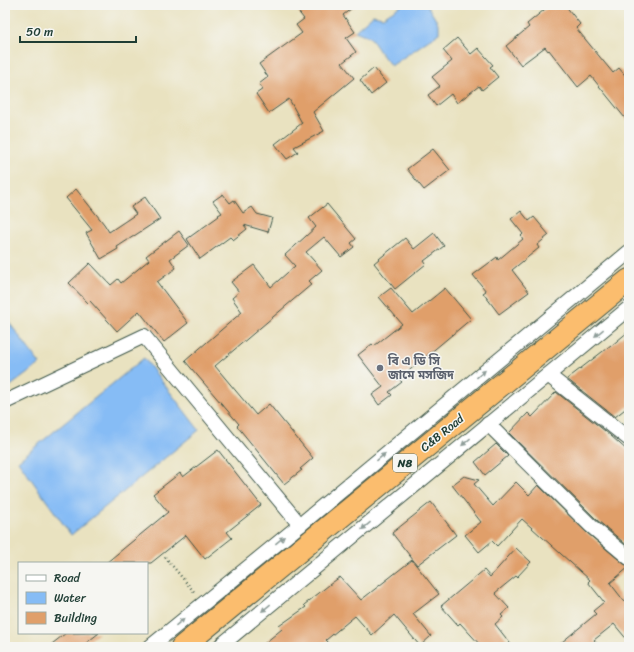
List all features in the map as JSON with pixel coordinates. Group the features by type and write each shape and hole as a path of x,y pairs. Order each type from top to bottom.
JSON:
{"highway":[{"name":"C&B Road","path":"182,647 629,280"}],"street":[{"path":"150,647 300,525 629,252"},
{"path":"219,647 629,308"},
{"path":"5,402 144,336 300,525"},
{"path":"548,375 629,440"},
{"path":"488,424 591,526 629,558"}],"path":[{"path":"165,557 203,603"}],"water":[{"path":"402,5 427,5 439,25 439,33 391,66 370,37 355,31 373,15 383,17"},
{"path":"5,317 40,364 5,390"},
{"path":"144,358 199,430 71,535 18,461"}],"building":[{"path":"293,5 356,5 343,15 355,32 346,38 356,52 342,63 354,78 313,112 324,131 294,147 298,152 287,159 275,144 302,123 289,99 269,113 256,94 263,89 259,84 268,77 259,64 302,33 296,25 304,19"},
{"path":"550,5 565,5 580,24 576,28 613,73 619,68 629,80 629,123 591,76 578,87 545,47 521,65 506,46 529,27 527,24"},
{"path":"457,38 471,54 478,48 493,65 490,67 498,77 482,90 479,86 457,103 451,94 436,106 428,95 440,86 432,77 452,61 443,50"},
{"path":"374,68 386,83 371,95 360,80"},
{"path":"433,149 450,170 424,190 407,169"},
{"path":"76,189 109,232 136,214 131,207 145,197 160,219 117,247 118,249 101,259 86,233 92,230 66,198"},
{"path":"223,194 230,203 234,200 243,213 252,207 257,214 272,218 268,232 244,225 247,229 233,240 230,237 200,259 187,239 222,213 213,201"},
{"path":"327,204 356,239 351,243 354,247 341,257 324,237 306,252 322,270 309,281 312,284 215,366 256,415 269,404 313,458 300,469 302,470 284,484 237,426 239,424 185,361 242,312 232,298 239,292 231,282 254,265 271,287 295,266 285,255 316,227 309,218"},
{"path":"521,211 529,221 534,217 549,235 537,245 539,248 512,270 529,292 499,314 483,293 486,291 473,275 497,257 498,260 523,239 521,236 523,234 511,219"},
{"path":"179,231 189,245 170,259 176,268 157,282 188,323 164,342 139,311 117,331 90,301 88,303 69,283 90,263 111,285 118,279 121,283 149,260 146,256"},
{"path":"434,233 444,246 424,261 426,264 395,289 374,263 405,238 414,249"},
{"path":"391,288 413,314 445,288 471,319 399,379 402,382 389,392 392,395 379,405 372,395 383,387 358,355 372,344 374,346 402,324 379,297"},
{"path":"629,331 629,406 615,417 567,379"},
{"path":"556,392 629,452 629,547 597,520 509,433 528,413 532,417"},
{"path":"496,444 508,456 485,475 475,462"},
{"path":"218,450 261,505 227,532 232,538 205,559 186,535 151,563 107,562 168,512 153,494 180,473 183,477"},
{"path":"464,476 479,480 474,484 493,506 516,482 529,495 538,485 586,532 624,564 629,566 610,583 624,601 629,597 629,642 614,624 594,640 600,647 556,647 596,614 593,611 604,602 588,582 590,580 522,519 497,546 492,541 479,552 465,535 481,522 452,485"},
{"path":"431,502 456,535 417,565 392,533"},
{"path":"516,548 531,562 517,577 516,576 495,593 509,608 501,615 503,617 495,624 513,647 482,647 460,623 458,625 441,606 484,570 490,577"},
{"path":"412,560 439,594 413,614 431,636 420,646 394,615 372,635 355,616 326,640 333,647 260,647 282,629 279,626 306,607 304,605 340,577 361,600"},
{"path":"65,634 98,634 81,647 48,647"}],"place":[{"name":"বি এ ডি সি জামে মসজিদ","path":"380,368"}]}
